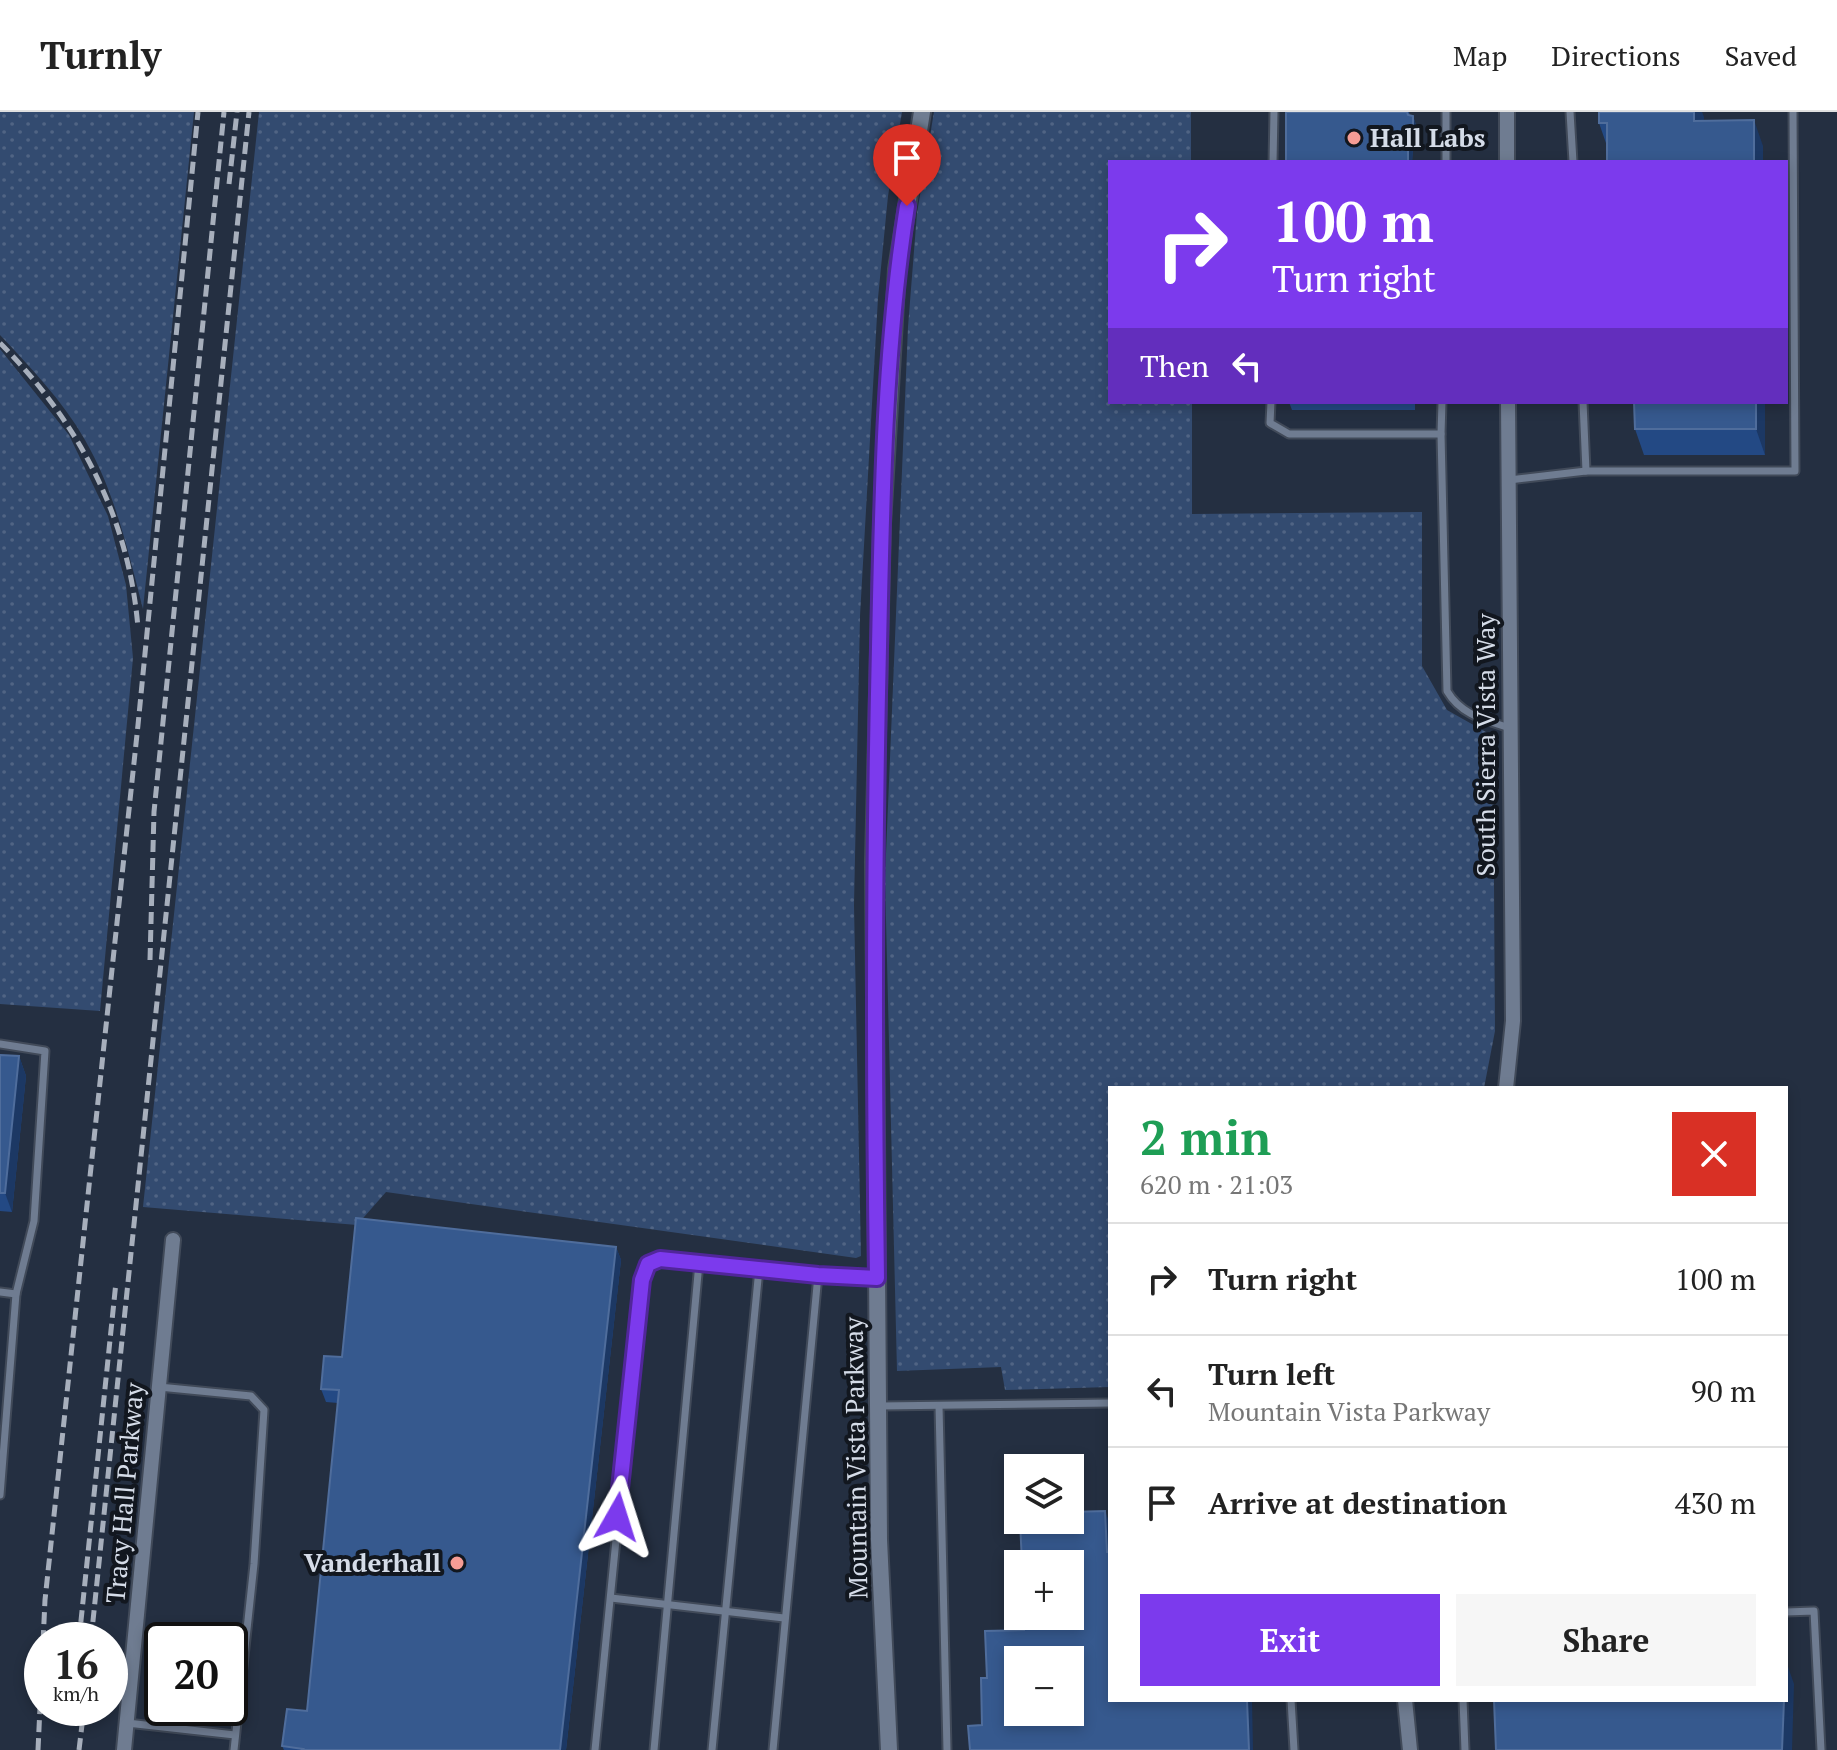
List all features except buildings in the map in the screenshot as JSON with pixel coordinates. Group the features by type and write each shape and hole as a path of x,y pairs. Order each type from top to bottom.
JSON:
{"street":[{"name":"Mountain Vista Parkway","path":"889,1750 879,1540 874,862 882,524 897,269 922,112"},
{"path":"1507,112 1507,160"},
{"name":"South Sierra Vista Way","path":"1506,1086 1513,1021 1508,404"},
{"name":"Tracy Hall Parkway","path":"128,1712 173,1240"},
{"path":"1405,1702 1410,1750"},
{"name":"Tracy Hall Parkway","path":"124,1750 127,1726"}],"lane":[{"path":"1273,160 1274,112"},
{"path":"1446,112 1446,160"},
{"path":"1570,112 1573,160"},
{"path":"1508,480 1586,471 1795,471 1793,112"},
{"path":"1271,404 1270,423 1289,434 1441,434"},
{"path":"1442,404 1447,691 1454,703 1472,716 1510,728"},
{"path":"1583,404 1586,471"},
{"path":"0,1044 45,1051 34,1221 16,1294 0,1495"},
{"path":"595,1750 642,1280 648,1264 660,1259 877,1278"},
{"path":"654,1750 699,1263"},
{"path":"712,1750 759,1269"},
{"path":"773,1750 818,1275"},
{"path":"0,1292 16,1294"},
{"path":"159,1387 251,1396 264,1410 254,1564 234,1750"},
{"path":"878,1406 1108,1403"},
{"path":"939,1406 947,1750"},
{"path":"611,1598 784,1618"},
{"path":"1788,1612 1814,1611 1821,1750"},
{"path":"1291,1702 1294,1750"},
{"path":"1463,1702 1465,1750"},
{"path":"128,1723 235,1735"}],"shaded area":[{"path":"0,112 194,112 143,609 120,522 95,460 56,398 0,335"},
{"path":"259,112 902,112 888,196 878,298 860,616 854,905 861,1256 856,1258 386,1192 357,1225 143,1207"},
{"path":"934,112 1191,112 1191,160 1108,160 1108,404 1192,404 1192,514 1422,512 1422,666 1447,710 1493,736 1495,1031 1484,1086 1108,1086 1108,1387 1005,1390 1001,1367 897,1371 885,878 908,327 917,213"},
{"path":"0,349 69,435 108,516 126,585 133,658 100,1011 0,1004"}],"railway":[{"path":"38,1750 45,1600 138,725 198,112"},
{"path":"150,960 154,812 224,112"},
{"path":"229,184 237,112"},
{"path":"93,1622 249,112"},
{"path":"0,343 53,405 95,473 124,548 138,628"},
{"path":"81,1622 116,1282"},
{"path":"79,1750 82,1726"}],"place":[{"name":"Hall Labs","path":"1354,138"},
{"name":"Vanderhall","path":"457,1563"}],"route":[{"path":"617,1517 642,1280 648,1264 660,1259 877,1278 874,862 882,524 897,269 907,206"}]}
